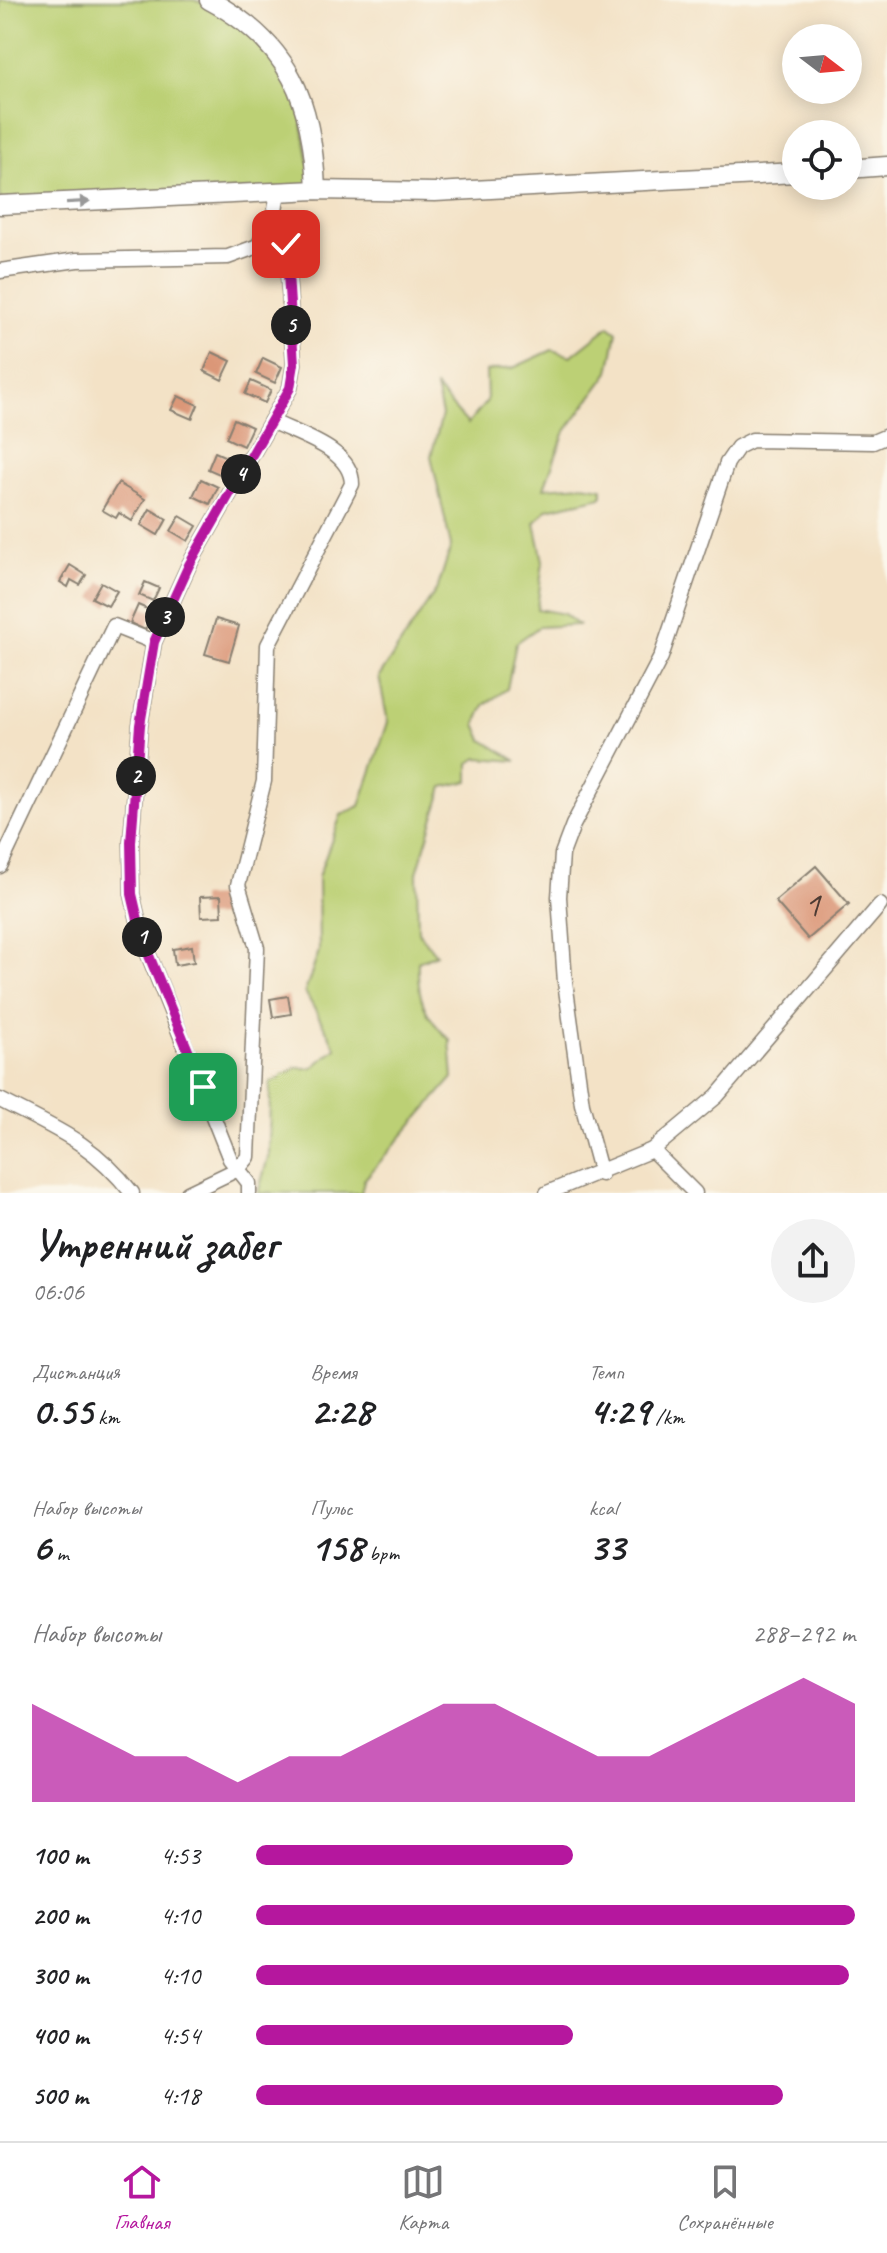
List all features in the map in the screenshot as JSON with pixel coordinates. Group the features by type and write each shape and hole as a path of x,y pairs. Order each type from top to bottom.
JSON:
{"main road":[{"path":"209,0 248,25 280,55 298,86 310,123 316,190"},
{"path":"862,168 887,166"},
{"path":"0,205 316,190 435,192 782,174"}],"street":[{"path":"0,271 77,260 228,257 258,246 274,216 278,192"},
{"path":"249,1193 249,1183 238,1169 143,941 132,894 131,842 140,725 154,642 189,565 290,388 294,364 286,244 274,216"},
{"path":"188,1193 238,1169 248,1157 257,948 238,885 264,781 268,645 352,484 352,473 344,459 271,421"},
{"path":"601,1174 582,1104 565,982 559,897 562,854 573,825 661,657 727,463 738,447 752,440 873,442 887,436"},
{"path":"0,866 114,626 154,642"},
{"path":"547,1193 601,1174 652,1150 717,1096 880,905"},
{"path":"0,1100 79,1141 109,1163 132,1193"},
{"path":"652,1150 691,1191"}],"green space":[{"path":"0,0 194,0 211,6 248,29 296,88 313,187 0,202"},
{"path":"609,326 617,332 609,372 564,434 544,488 583,485 602,488 602,497 547,509 535,523 543,561 537,609 564,614 578,625 539,627 516,643 507,689 484,705 476,724 483,740 517,761 478,758 469,763 469,781 443,787 417,873 418,932 436,954 418,962 419,986 428,1014 450,1040 453,1078 364,1180 361,1193 258,1193 269,1154 270,1083 296,1068 312,1068 336,1048 305,992 319,951 318,877 341,815 360,806 388,722 379,677 438,587 451,546 431,456 442,415 436,388 468,424 487,401 486,371 513,368 552,350 571,356"}],"building":[{"path":"212,352 231,361 222,380 204,371"},
{"path":"263,358 282,367 275,383 256,374"},
{"path":"251,381 271,390 265,403 245,394"},
{"path":"178,396 198,405 192,419 171,410"},
{"path":"234,419 252,427 243,446 226,438"},
{"path":"215,452 231,459 224,476 208,469"},
{"path":"201,479 218,487 210,504 193,496"},
{"path":"118,483 145,499 132,521 119,513 116,518 102,510"},
{"path":"150,509 167,519 158,535 141,525"},
{"path":"180,516 197,526 188,541 171,531"},
{"path":"70,565 86,575 80,585 71,580 68,587 60,582"},
{"path":"101,582 117,591 108,606 92,598"},
{"path":"145,582 159,588 153,601 139,595"},
{"path":"138,605 154,612 145,630 130,623"},
{"path":"216,619 239,626 229,661 205,654"},
{"path":"816,866 849,904 808,939 775,901"},
{"path":"221,896 222,916 201,917 200,897"},
{"path":"192,946 194,962 175,965 173,949"},
{"path":"288,996 291,1014 273,1017 270,999"}],"route":[{"path":"203,1087 143,941 132,894 131,842 140,725 154,642 189,565 290,388 294,364 286,244"}]}
